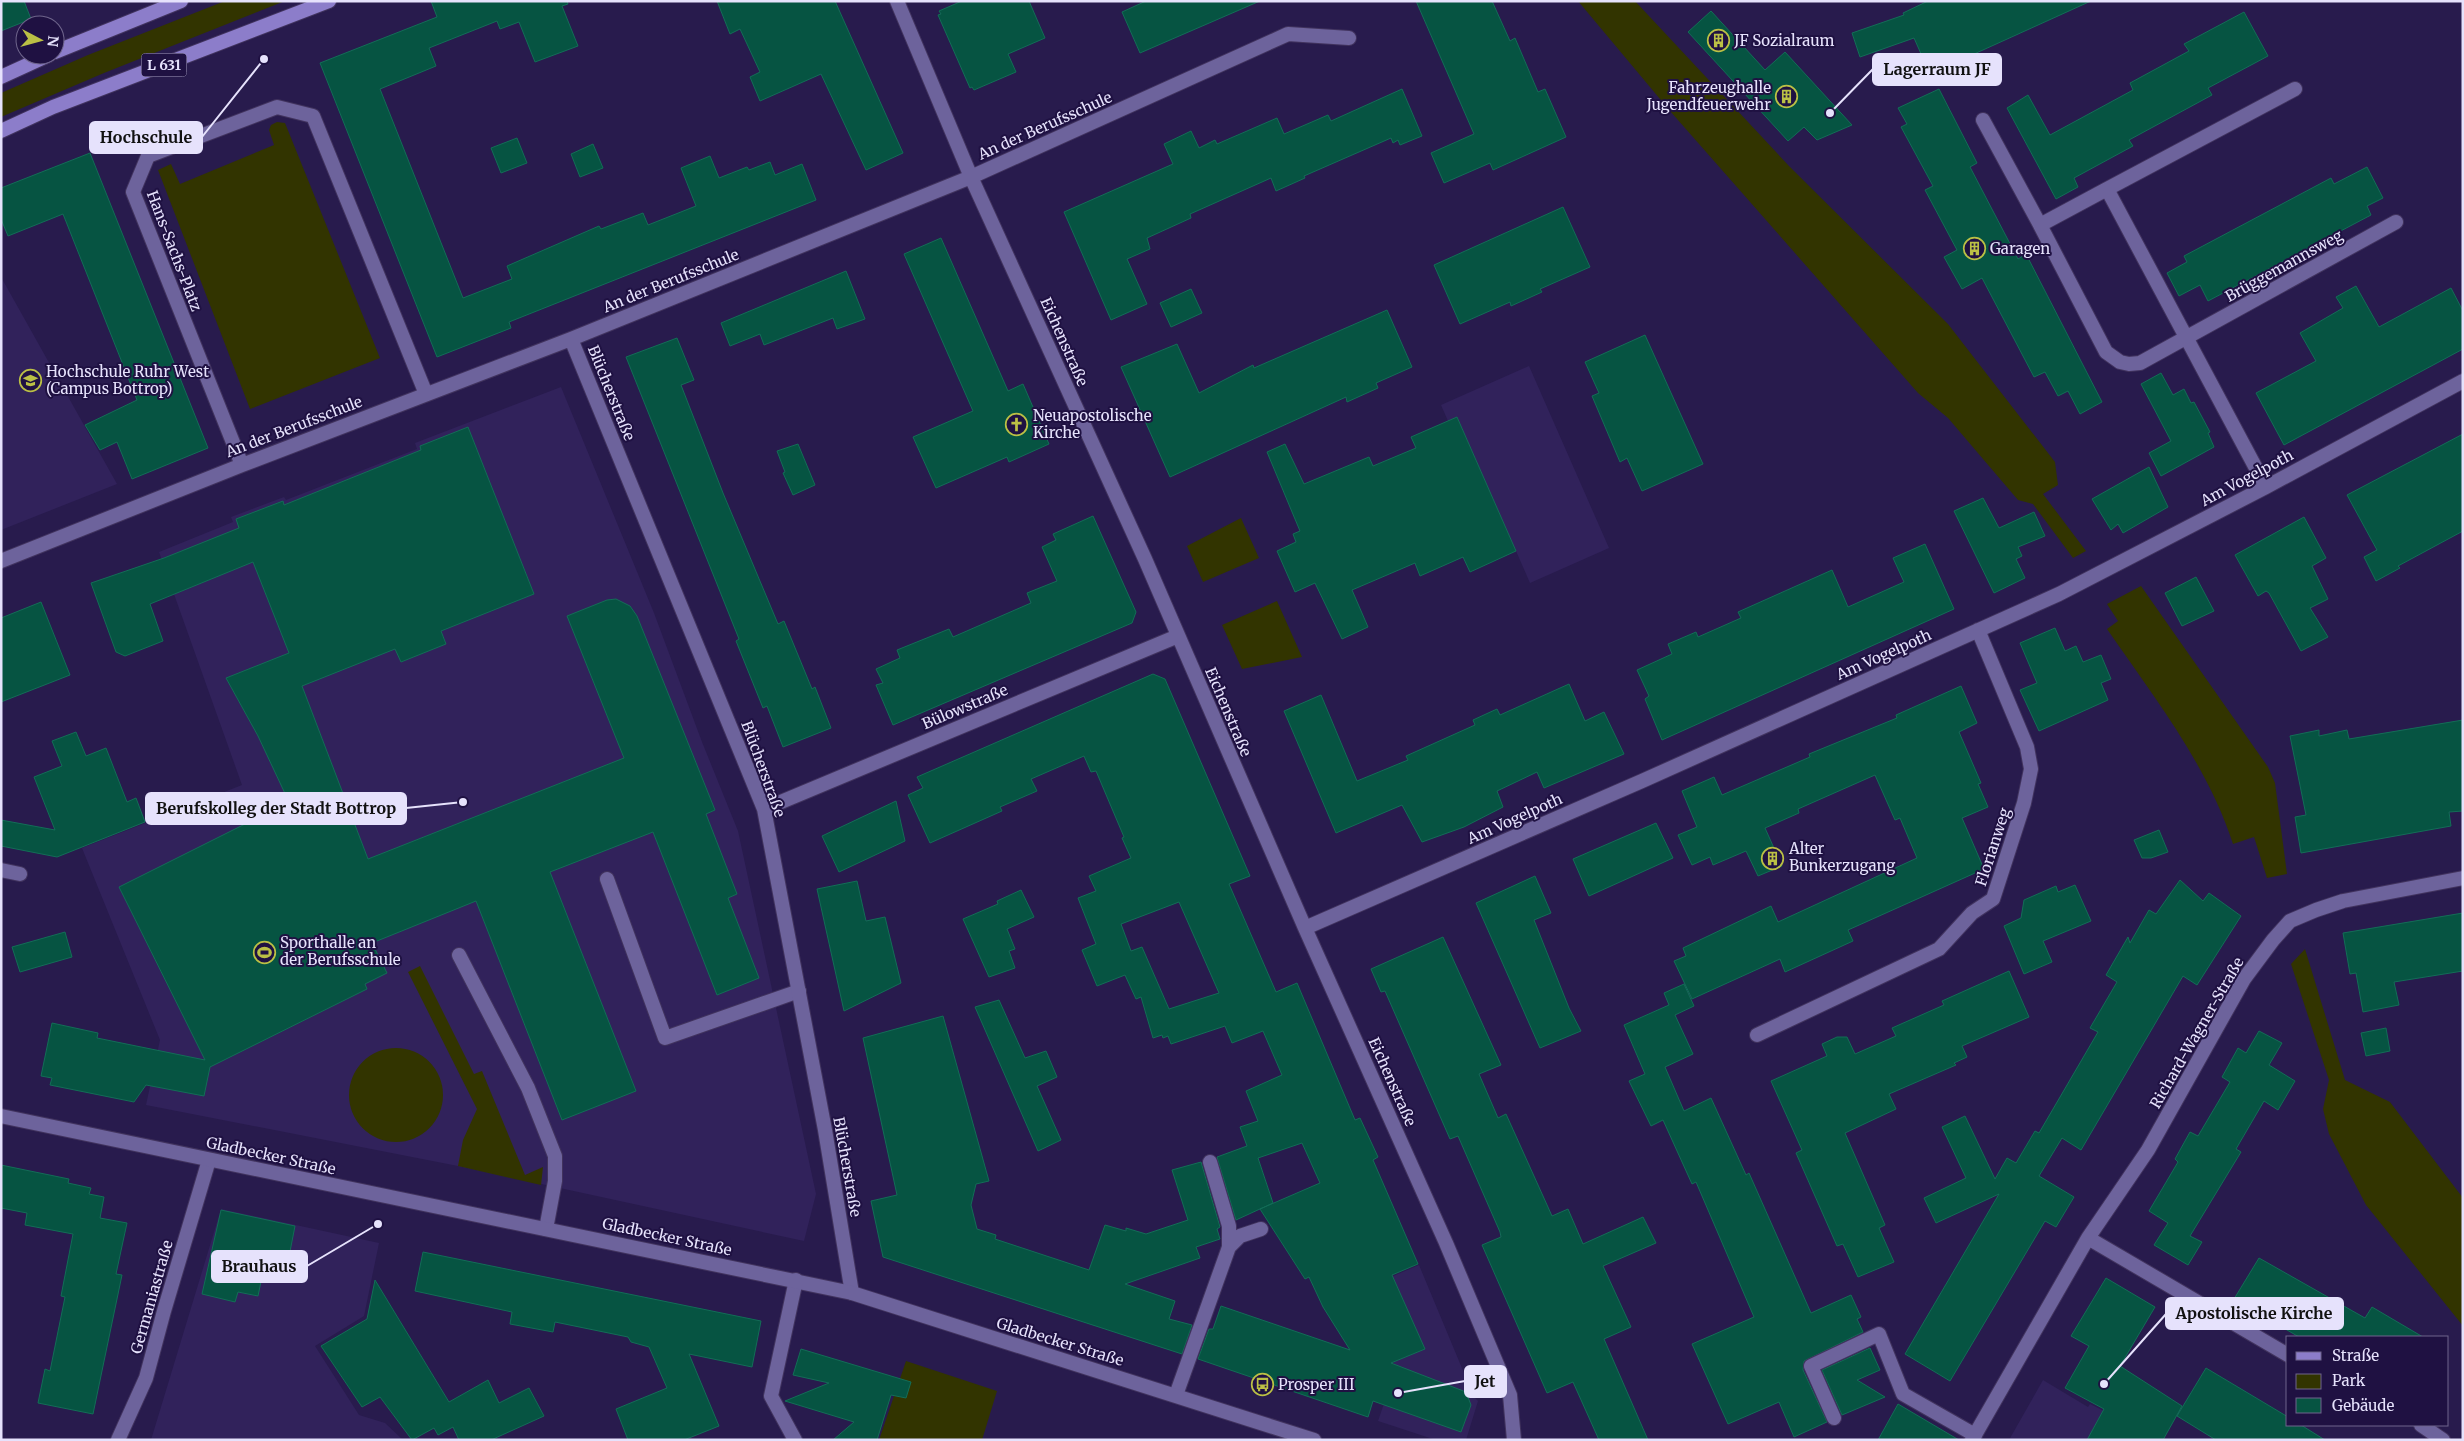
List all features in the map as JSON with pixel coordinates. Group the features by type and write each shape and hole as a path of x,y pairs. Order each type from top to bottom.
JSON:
{"main road":[{"path":"65,48 181,1"},
{"name":"L 631","path":"1,131 53,107 329,1"},
{"path":"1,78 28,65"}],"street":[{"name":"Eichenstraße","path":"897,1 971,177 1178,636 1305,928 1446,1243 1510,1395 1514,1440"},
{"name":"An der Berufsschule","path":"1,561 242,465 571,339 971,177 1288,34 1349,38"},
{"path":"2040,225 2295,89"},
{"name":"Hans-Sachs-Platz","path":"242,465 133,192 148,156 277,107 313,116 426,394"},
{"name":"Brüggemannsweg","path":"1983,120 2106,352 2112,358 2129,364 2140,363 2396,222"},
{"path":"2107,188 2266,487"},
{"name":"Blücherstraße","path":"571,339 764,809 799,991 852,1293"},
{"name":"Am Vogelpoth","path":"1305,928 1651,777 2096,576 2463,381"},
{"name":"Florianweg","path":"1757,1035 1939,949 1972,913 1993,899 2021,813 2031,770 2027,747 1978,630"},
{"name":"Bülowstraße","path":"764,809 1178,636"},
{"path":"1,870 20,874"},
{"name":"Richard-Wagner-Straße","path":"1973,1437 2088,1238 2148,1150 2244,979 2290,922 2316,910 2343,901 2463,878"},
{"path":"606,879 666,1038 799,991"},
{"path":"459,954 528,1088 555,1156 555,1181 546,1229"},
{"name":"Gladbecker Straße","path":"1,1116 852,1293 1314,1440"},
{"name":"Germaniastraße","path":"118,1440 146,1378 209,1160"},
{"path":"1176,1395 1229,1246 1229,1226 1210,1162"},
{"path":"1229,1246 1240,1236 1262,1229"},
{"path":"2088,1238 2286,1354"},
{"path":"795,1440 771,1396 796,1280"},
{"path":"1834,1418 1811,1366 1879,1334 1903,1394 1973,1437"},
{"path":"2423,1426 2443,1440"}],"shaded area":[{"name":"Hochschule Ruhr West (Campus Bottrop)","path":"1,277 117,484 1,530"},
{"path":"1529,366 1609,548 1530,583 1516,551 1470,572 1463,557 1420,576 1373,467 1416,448 1411,437 1448,421 1441,405"},
{"path":"561,387 654,613 702,742 738,831 816,1194 804,1241 458,1166 146,1105 160,1040 82,848 242,785 159,552 233,522 231,517 284,497 286,500 417,449 415,443"},
{"path":"221,1209 379,1243 364,1316 315,1346 359,1415 385,1423 403,1440 151,1440"},
{"path":"1419,1265 1474,1397 1478,1401 1466,1440 1436,1440 1378,1421 1396,1369 1363,1289"},
{"path":"2043,1380 2088,1407 2090,1404 2142,1430 2137,1440 2009,1440"}],"green space":[{"path":"225,1 285,1 104,73 1,117 1,93 88,55"},
{"path":"1578,1 1635,1 1789,166 1948,324 2055,462 2058,485 2043,494 2086,551 2073,558 2033,504 2018,500 1948,418 1918,393 1670,111"},
{"path":"277,122 285,123 380,358 250,409 158,170 171,164 180,184 274,145 269,130 271,125"},
{"path":"1241,518 1259,558 1203,582 1187,546"},
{"path":"2141,586 2268,767 2275,783 2287,874 2267,878 2254,837 2233,844 2222,815 2195,760 2161,706 2107,629 2118,621 2107,604"},
{"path":"1277,601 1302,657 1242,669 1222,625"},
{"path":"2305,949 2345,1080 2390,1102 2463,1198 2463,1326 2366,1205 2329,1134 2323,1109 2329,1080 2291,964"},
{"path":"420,966 474,1074 482,1071 525,1175 543,1167 541,1185 458,1166 463,1140 477,1109 408,972"},
{"path":"396,1048 414,1051 429,1062 440,1077 443,1095 440,1113 429,1128 414,1139 396,1142 378,1139 363,1128 352,1113 349,1095 352,1077 363,1062 378,1051"},
{"path":"906,1361 997,1391 982,1440 879,1440"}],"building":[{"path":"1,1 24,1 29,15 15,15 15,25 1,31"},
{"path":"431,1 567,1 568,4 562,6 578,46 535,62 519,22 500,29 497,21 429,48 436,66 380,89 463,298 512,279 507,266 599,226 601,229 643,213 648,225 696,206 681,168 710,156 719,178 747,167 749,170 770,162 775,175 802,164 816,200 509,322 511,328 437,357 320,63 437,17"},
{"path":"717,1 835,1 903,153 866,170 821,74 760,101 750,77 760,72 740,29 730,34"},
{"path":"962,1 1029,1 1045,38 1008,54 1016,72 974,90 972,87 970,88 938,15 941,14 939,11"},
{"path":"1146,1 1260,1 1140,53 1122,12"},
{"path":"1416,1 1492,1 1510,41 1515,38 1538,92 1545,89 1566,137 1493,170 1490,163 1444,183 1431,153 1474,134"},
{"path":"1928,1 2091,1 1930,74 1914,38 1860,57 1852,33 1904,15 1903,13"},
{"path":"1711,11 1765,70 1785,52 1852,125 1817,140 1804,127 1788,141 1688,32"},
{"path":"2244,12 2268,56 2208,88 2212,95 2129,140 2133,146 2074,178 2078,187 2056,199 2007,108 2028,95 2050,135 2133,90 2130,83 2189,51 2184,44"},
{"path":"1402,89 1422,136 1400,145 1398,140 1393,143 1391,138 1304,176 1305,178 1276,191 1271,178 1190,214 1191,218 1147,238 1150,249 1127,259 1147,304 1111,320 1064,212 1173,164 1164,144 1191,131 1199,148 1215,140 1217,144 1277,118 1284,134 1328,115 1331,121"},
{"path":"1939,89 1977,163 1970,167 2018,259 2026,254 2102,402 2080,414 2068,391 2058,396 2045,372 2034,377 1982,278 1962,289 1944,257 1957,250 1925,190 1933,186 1901,127 1907,124 1898,108"},
{"path":"517,138 527,163 501,173 491,148"},
{"path":"593,144 603,168 580,177 571,154"},
{"path":"90,153 208,448 132,479 117,442 100,450 85,425 137,400 63,214 8,236 1,219 1,188"},
{"path":"2367,167 2383,198 2367,206 2371,215 2208,301 2200,285 2179,296 2167,273 2187,262 2184,256 2331,178 2334,184"},
{"path":"1563,207 1590,267 1540,289 1542,292 1511,306 1510,302 1460,324 1434,265"},
{"path":"941,238 1008,391 1023,384 1049,444 1009,462 1007,457 936,488 913,437 973,411 904,254"},
{"path":"846,271 865,319 837,329 833,318 764,345 760,334 730,346 721,323"},
{"path":"2356,286 2379,327 2451,288 2463,311 2463,349 2284,445 2256,393 2316,361 2300,333 2343,308 2336,297"},
{"path":"1191,289 1202,313 1171,327 1160,303"},
{"path":"1387,310 1412,367 1376,383 1378,388 1347,402 1346,397 1170,477 1121,367 1177,344 1199,393 1253,365 1254,368"},
{"path":"1645,335 1703,464 1642,491 1627,458 1620,462 1592,396 1599,393 1585,362"},
{"path":"677,338 694,380 681,385 723,493 778,624 784,621 812,689 815,687 831,728 783,747 767,706 763,708 736,641 739,639 626,357"},
{"path":"2161,373 2173,395 2184,389 2191,403 2194,402 2210,432 2208,433 2214,447 2161,476 2149,453 2171,441 2141,384"},
{"path":"1457,417 1516,551 1470,572 1463,557 1420,576 1415,563 1352,590 1368,627 1342,639 1315,583 1295,592 1277,551 1296,542 1293,534 1300,531 1267,452 1285,444 1304,484 1369,457 1373,466 1416,448 1411,437"},
{"path":"468,427 534,594 441,631 446,644 401,662 395,649 302,686 368,859 624,758 567,616 607,600 616,599 630,606 637,616 715,810 706,814 737,894 728,898 759,978 717,995 653,832 550,872 636,1091 562,1120 476,901 372,943 387,973 365,984 367,989 210,1067 204,1096 146,1085 134,1102 50,1085 52,1078 41,1076 52,1023 98,1033 97,1038 205,1060 119,887 289,802 258,736 226,678 289,653 253,562 150,604 163,641 125,656 116,652 91,583 164,558 239,528 236,519 283,501 284,505 421,450 420,446"},
{"path":"2463,434 2463,531 2398,566 2400,568 2376,581 2364,557 2377,550 2347,495"},
{"path":"798,444 815,485 793,495 783,473 785,472 777,451"},
{"path":"2149,467 2168,507 2123,533 2118,524 2111,530 2092,499"},
{"path":"1983,498 1999,528 2034,512 2045,536 2018,547 2022,556 2016,559 2025,578 1994,593 1954,511"},
{"path":"1093,516 1136,612 1132,623 893,725 876,685 883,683 876,669 900,658 897,650 949,629 953,637 1031,603 1027,593 1057,581 1042,547 1056,540 1053,534"},
{"path":"2304,517 2326,558 2312,566 2328,599 2310,608 2328,637 2301,651 2269,593 2266,591 2258,596 2235,555"},
{"path":"1925,544 1954,609 1662,740 1645,699 1649,696 1637,670 1672,654 1668,644 1696,632 1698,637 1741,618 1738,612 1832,570 1848,607 1904,582 1893,558"},
{"path":"2196,577 2214,611 2182,626 2165,593"},
{"path":"41,602 70,675 1,702 1,618"},
{"path":"2055,628 2065,651 2076,646 2083,662 2101,655 2111,679 2101,683 2108,700 2039,731 2020,690 2037,683 2020,643"},
{"path":"1153,674 1165,679 1250,876 1229,884 1276,992 1297,983 1355,1120 1360,1118 1378,1157 1373,1160 1418,1264 1392,1275 1425,1349 1391,1363 1466,1392 1471,1405 1461,1432 1373,1401 1368,1417 1198,1359 1209,1329 1213,1329 1221,1306 1350,1350 1323,1307 1309,1277 1305,1279 1260,1209 1320,1183 1302,1143 1258,1158 1273,1203 1236,1220 1217,1157 1247,1146 1240,1127 1258,1121 1246,1091 1282,1075 1263,1031 1232,1043 1225,1026 1171,1044 1168,1036 1163,1038 1162,1035 1153,1038 1141,997 1136,999 1125,975 1097,986 1082,950 1096,944 1078,898 1096,891 1089,876 1131,858 1096,771 1091,772 1084,756 1031,779 1037,791 1000,807 1002,811 930,843 908,795 923,788 917,777","holes":["1179,902 1219,993 1169,1009 1142,947 1131,951 1121,924"]},
{"path":"1569,684 1585,721 1604,712 1624,754 1544,788 1537,772 1497,791 1503,807 1464,827 1422,842 1402,805 1336,833 1284,711 1321,695 1357,781 1408,760 1406,756 1475,725 1473,720 1486,714 1497,709 1500,715"},
{"path":"1961,686 1977,723 1959,732 1981,783 1978,784 1988,807 1962,818 1984,869 1848,930 1853,941 1785,972 1780,959 1692,999 1674,961 1686,956 1683,948 1771,906 1778,922 1917,858 1900,818 1895,820 1875,775 1798,809 1799,813 1765,828 1782,866 1758,876 1746,851 1713,865 1710,857 1692,865 1678,835 1697,827 1682,791 1714,777 1722,795 1810,757 1809,754 1897,718 1896,715"},
{"path":"2463,720 2463,811 2449,812 2451,826 2301,853 2295,817 2306,815 2290,736 2319,730 2319,736 2347,730 2349,739"},
{"path":"76,732 86,756 106,748 127,802 136,798 145,822 57,857 1,846 1,820 55,830 34,777 62,766 52,741"},
{"path":"896,801 905,841 839,872 822,836"},
{"path":"1656,823 1673,858 1589,896 1573,859"},
{"path":"2159,830 2168,852 2151,858 2142,858 2134,840"},
{"path":"1535,876 1551,913 1534,920 1569,1008 1581,1031 1540,1048 1476,903"},
{"path":"2180,880 2203,901 2209,893 2241,916 2197,985 2183,976 2081,1150 2062,1138 2039,1176 2074,1197 2056,1227 2045,1221 1950,1381 1905,1354 1999,1194 1936,1223 1924,1198 1966,1178 1942,1127 1965,1116 1995,1179 2007,1158 2016,1163 2035,1131 2039,1133 2098,1032 2090,1028 2117,982 2106,975 2128,937 2130,943 2149,910 2156,914"},
{"path":"857,881 866,921 885,917 901,983 844,1011 817,889"},
{"path":"2075,885 2091,921 2043,941 2052,962 2024,974 2004,926 2021,918 2024,900 2056,886 2058,892"},
{"path":"1021,890 1034,917 1007,929 1015,949 1009,951 1015,968 989,977 963,919 998,904 997,901"},
{"path":"2463,913 2463,971 2394,982 2399,1005 2363,1012 2356,973 2350,974 2343,933"},
{"path":"65,932 72,957 20,972 12,947"},
{"path":"1443,937 1501,1065 1479,1074 1498,1118 1506,1114 1552,1216 1568,1209 1583,1244 1643,1217 1656,1243 1603,1266 1631,1327 1604,1339 1648,1440 1599,1440 1573,1382 1547,1393 1482,1245 1501,1237 1500,1232 1458,1136 1450,1139 1385,991 1381,992 1371,969"},
{"path":"2009,971 2029,1017 1962,1046 1967,1057 1954,1063 1956,1065 1889,1094 1896,1109 1845,1133 1885,1225 1879,1228 1894,1262 1858,1277 1843,1244 1837,1246 1796,1153 1802,1150 1771,1081 1827,1056 1822,1044 1837,1037 1847,1037 1855,1054 1896,1036 1892,1028 1944,1005 1942,1001"},
{"path":"1684,984 1694,1006 1675,1015 1693,1054 1665,1067 1684,1111 1711,1098 1746,1175 1749,1173 1811,1313 1851,1295 1861,1317 1857,1319 1863,1332 1804,1361 1803,1370 1827,1422 1794,1437 1779,1402 1728,1424 1692,1344 1754,1317 1696,1182 1692,1184 1663,1120 1651,1126 1629,1081 1645,1074 1624,1025 1669,1005 1664,993"},
{"path":"999,1000 1025,1058 1046,1051 1057,1077 1037,1086 1061,1140 1038,1151 975,1007"},
{"path":"943,1016 989,1181 976,1184 971,1205 977,1229 996,1235 995,1239 1089,1270 1105,1225 1126,1231 1126,1228 1146,1234 1188,1220 1172,1170 1201,1162 1220,1227 1217,1229 1220,1239 1196,1247 1200,1258 1125,1284 1175,1301 1169,1319 1192,1325 1182,1354 883,1257 871,1201 897,1195 863,1038"},
{"path":"2386,1028 2390,1051 2366,1056 2361,1033"},
{"path":"2259,1031 2282,1043 2269,1065 2295,1081 2278,1110 2264,1101 2236,1149 2241,1152 2190,1236 2202,1242 2188,1265 2154,1245 2168,1223 2149,1211 2178,1162 2175,1159 2190,1132 2198,1136 2230,1082 2222,1077 2238,1048 2246,1053"},
{"path":"1,1165 69,1179 68,1183 91,1188 89,1194 104,1197 100,1218 127,1223 116,1274 122,1275 93,1414 38,1403 45,1369 50,1371 65,1297 61,1296 73,1234 25,1225 27,1213 1,1208"},
{"path":"221,1210 295,1226 286,1272 264,1267 258,1296 238,1292 235,1302 202,1294"},
{"path":"423,1252 761,1321 752,1367 689,1354 719,1426 684,1440 628,1440 616,1409 667,1388 649,1347 631,1342 628,1337 555,1322 553,1332 510,1324 512,1312 415,1291"},
{"path":"2259,1258 2365,1318 2372,1307 2421,1336 2297,1336 2234,1299"},
{"path":"2106,1278 2155,1307 2120,1366 2182,1406 2163,1440 2087,1440 2104,1409 2065,1388 2089,1346 2071,1336"},
{"path":"375,1280 449,1402 488,1380 499,1403 529,1388 544,1416 491,1440 459,1440 453,1427 438,1435 434,1428 412,1440 380,1397 362,1407 321,1346 367,1319"},
{"path":"1870,1348 1880,1370 1857,1380 1885,1397 1842,1415 1822,1370"},
{"path":"801,1349 911,1382 906,1398 891,1395 877,1440 833,1440 854,1422 785,1401 829,1383 793,1375"},
{"path":"2206,1368 2286,1416 2286,1426 2303,1426 2325,1440 2216,1440 2177,1416"},
{"path":"1898,1404 1959,1440 1878,1440"}],"place":[{"name":"JF Sozialraum","path":"1718,41"},
{"name":"Hochschule","path":"264,59"},
{"name":"Fahrzeughalle Jugendfeuerwehr","path":"1787,97"},
{"name":"Lagerraum JF","path":"1830,113"},
{"name":"Garagen","path":"1974,249"},
{"name":"Hochschule Ruhr West (Campus Bottrop)","path":"30,381"},
{"name":"Neuapostolische Kirche","path":"1017,425"},
{"name":"Berufskolleg der Stadt Bottrop","path":"463,802"},
{"name":"Alter Bunkerzugang","path":"1773,858"},
{"name":"Sporthalle an der Berufsschule","path":"264,952"},
{"name":"Brauhaus","path":"378,1224"},
{"name":"Apostolische Kirche","path":"2104,1384"},
{"name":"Prosper III","path":"1262,1385"},
{"name":"Jet","path":"1398,1393"}]}
